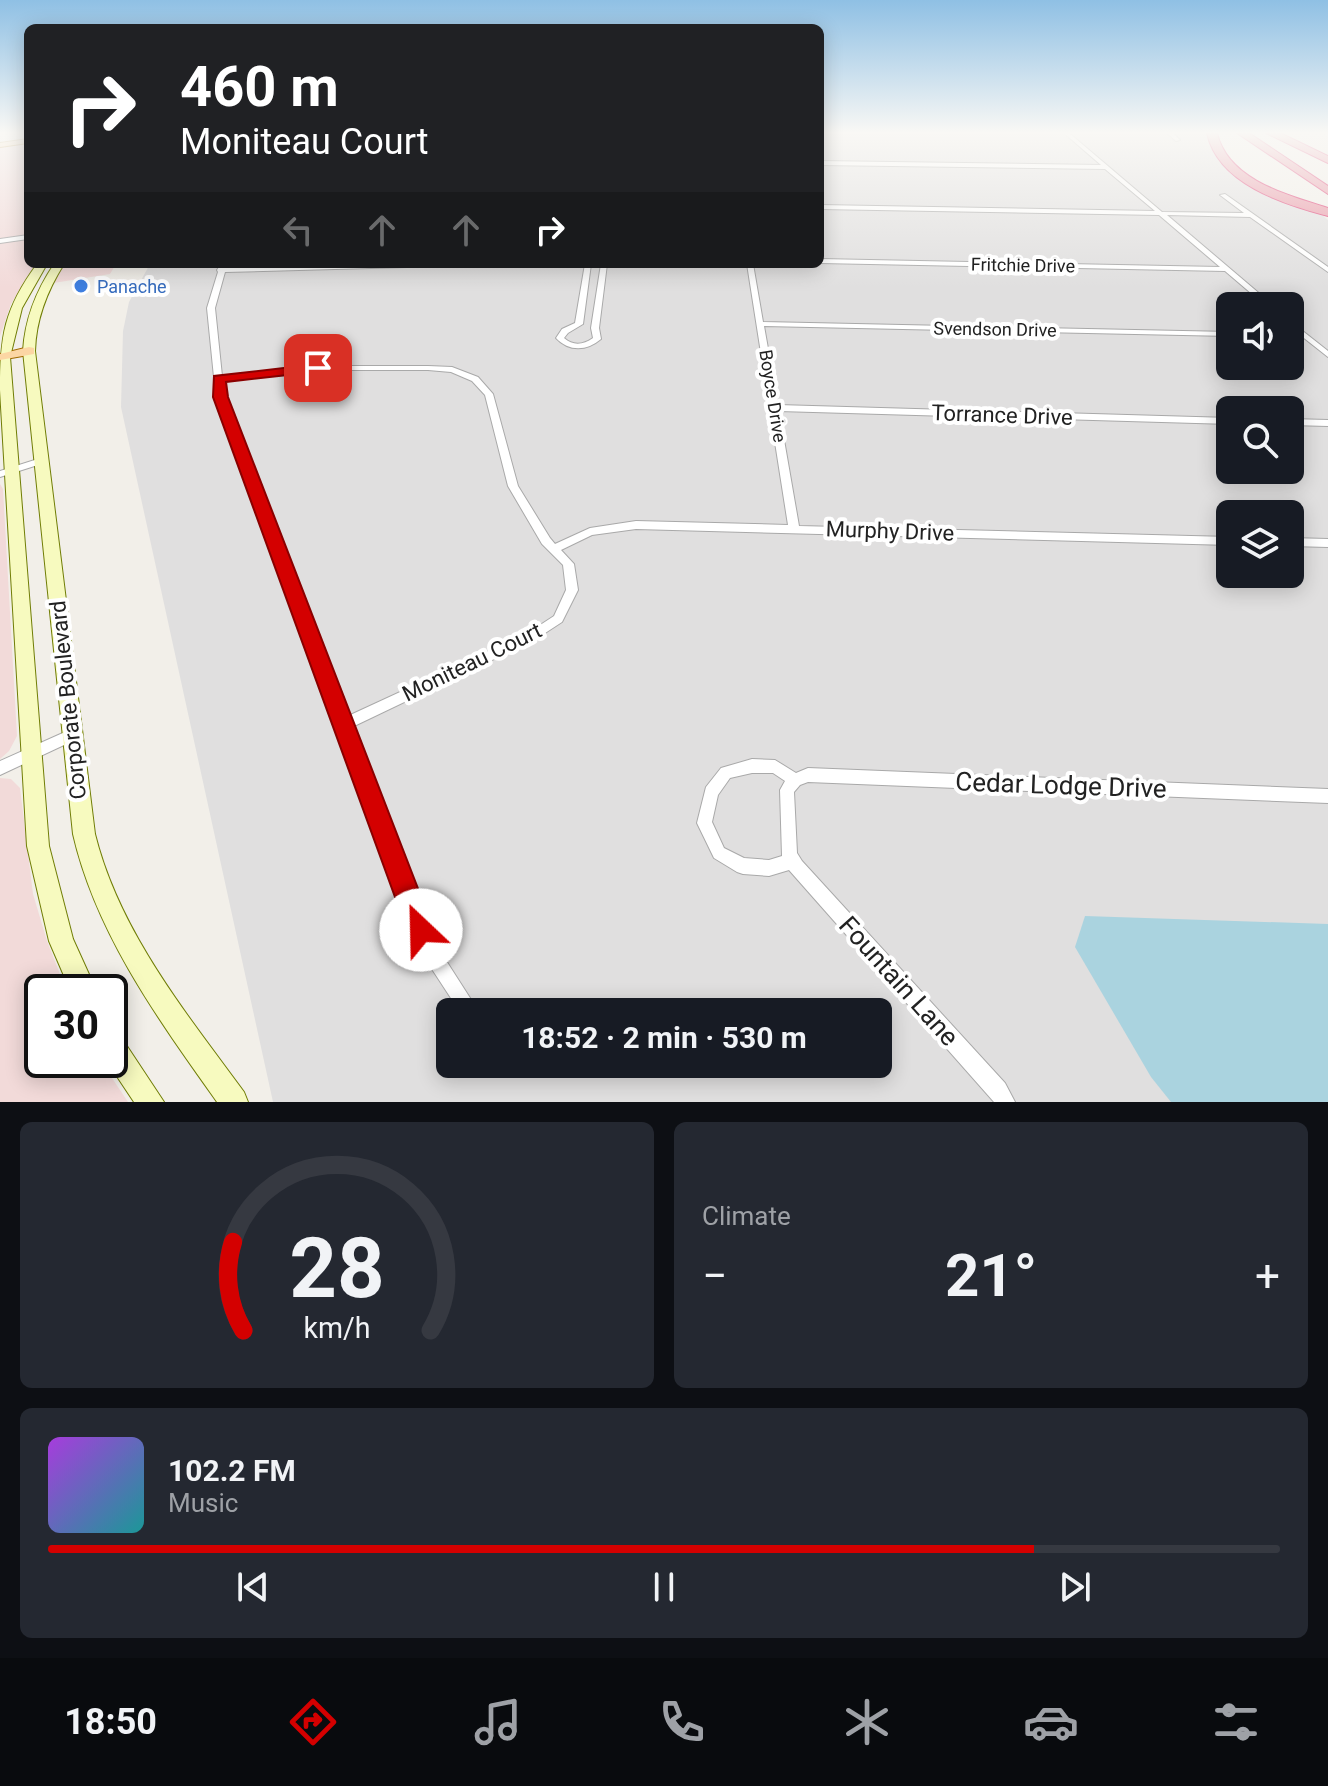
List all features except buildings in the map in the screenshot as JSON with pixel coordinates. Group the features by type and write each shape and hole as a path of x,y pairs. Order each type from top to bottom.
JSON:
{"highway":[{"path":"1262,184 1328,212"}],"main road":[{"path":"4,357 29,351"}],"street":[{"path":"1126,184 1253,292"},
{"path":"1223,195 1328,270"},
{"path":"824,207 1251,215"},
{"path":"0,241 24,238"},
{"path":"0,248 24,245"},
{"name":"Fritchie Drive","path":"824,261 1225,269"},
{"name":"Corporate Boulevard","path":"39,268 20,297 7,336 4,357 6,472 38,846 61,941 76,974"},
{"name":"Corporate Boulevard","path":"57,268 36,307 29,334 29,351 74,734 77,797 92,865 124,937 178,1023 234,1102"},
{"path":"222,268 211,308 220,397 409,906 432,954 461,998"},
{"path":"587,268 579,324 565,331 560,338 573,346 587,345 597,339 595,328 603,268"},
{"name":"Boyce Drive","path":"751,268 794,529"},
{"name":"Svendson Drive","path":"761,324 1216,334"},
{"path":"1305,336 1328,355"},
{"name":"Moniteau Court","path":"219,379 318,368 428,368 452,370 475,379 489,394 513,486 532,520 568,564 572,590 558,619 532,636 342,725"},
{"name":"Torrance Drive","path":"775,408 1216,421"},
{"path":"1304,422 1328,423"},
{"path":"6,472 41,461"},
{"name":"Murphy Drive","path":"554,549 590,532 636,525 1216,541"},
{"path":"1304,542 1328,543"},
{"path":"0,768 74,734"},
{"path":"752,766 775,767 795,780 787,790 789,855 793,861 769,868 743,866 719,853 704,823 711,792 726,773 752,766"},
{"name":"Cedar Lodge Drive","path":"795,780 808,775 1328,796"},
{"name":"Fountain Lane","path":"793,861 998,1090 1005,1102"},
{"path":"128,1070 150,1102"}],"shaded area":[{"path":"0,184 24,184 24,268 34,268 11,304 0,336"},
{"path":"824,184 1261,184 1314,208 1328,220 1328,1102 273,1102 121,407 123,331 129,302 148,268 824,268"},
{"path":"60,268 114,268 110,274 47,284"},
{"path":"0,484 3,489 17,736 9,751 0,759"},
{"path":"0,778 11,779 20,788 33,894 60,974 24,974 24,1078 112,1078 128,1102 0,1102"}],"water":[{"path":"1085,916 1328,924 1328,1102 1171,1102 1151,1077 1075,947"}],"place":[{"name":"Panache","path":"81,286"}],"route":[{"path":"318,368 219,379 220,397 409,906 421,930"}]}
